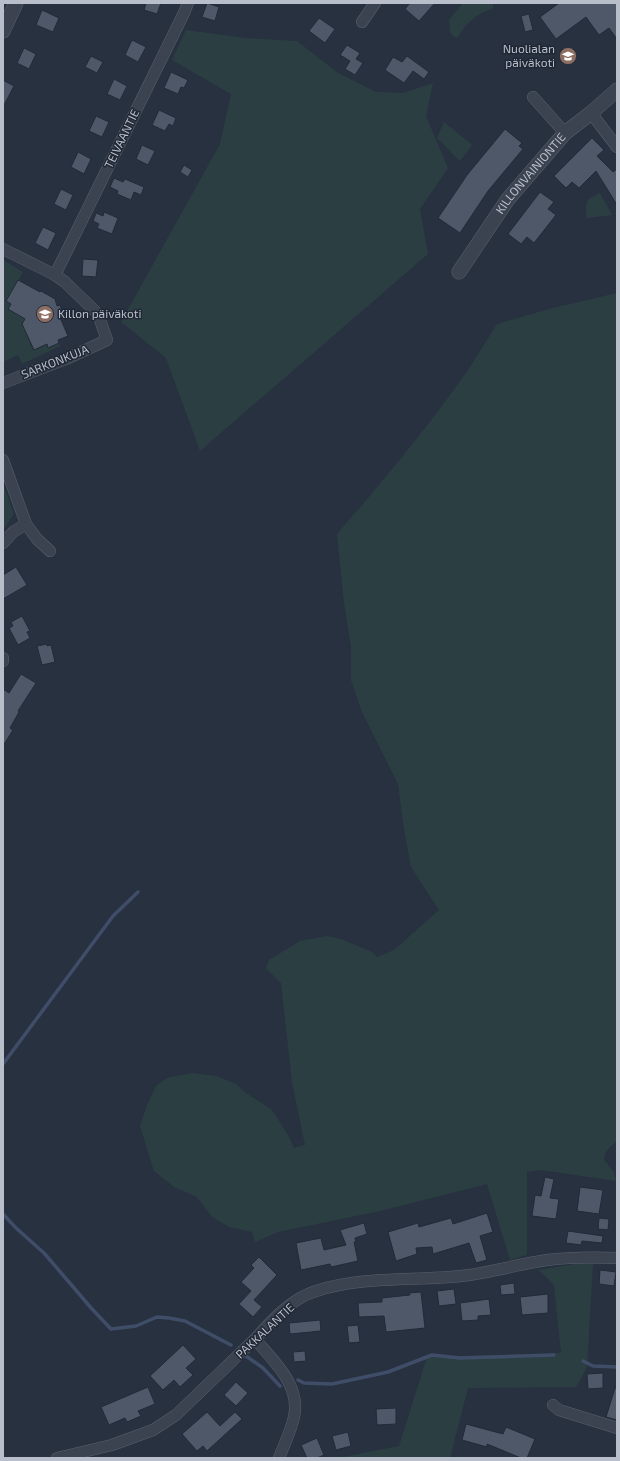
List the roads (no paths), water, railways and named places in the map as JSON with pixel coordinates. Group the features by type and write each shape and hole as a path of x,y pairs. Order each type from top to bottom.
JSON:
{"street":[{"path":"3,31 16,3"},
{"name":"TEIVAANTIE","path":"55,275 188,3"},
{"path":"362,22 375,3"},
{"name":"KILLONVAINIONTIE","path":"460,272 508,199 565,133 617,90"},
{"path":"533,97 565,133"},
{"path":"591,113 617,147"},
{"path":"3,249 55,275"},
{"name":"SARKONKUJA","path":"3,383 66,359 107,340 98,314 55,275"},
{"path":"3,460 26,524 37,539 50,551"},
{"path":"3,543 14,532 26,524"},
{"name":"PAKKALANTIE","path":"57,1458 112,1445 154,1430 176,1415 267,1326 291,1306 315,1291 348,1283 461,1276 547,1260 578,1257 617,1258"},
{"path":"255,1339 290,1382 294,1393 294,1416 279,1458"},
{"path":"552,1405 559,1410 617,1428"}],"waterway":[{"path":"3,1064 113,916 138,892"},
{"path":"3,1214 44,1253 111,1329 136,1326 157,1317 169,1318 185,1321 231,1345"},
{"path":"298,1380 304,1383 332,1384 388,1372 432,1355 460,1358 554,1355"},
{"path":"246,1356 263,1368 280,1386"},
{"path":"583,1361 593,1366 617,1367"}],"place":[{"name":"Nuolialan päiväkoti","path":"568,56"},
{"name":"Killon päiväkoti","path":"45,314"}]}
